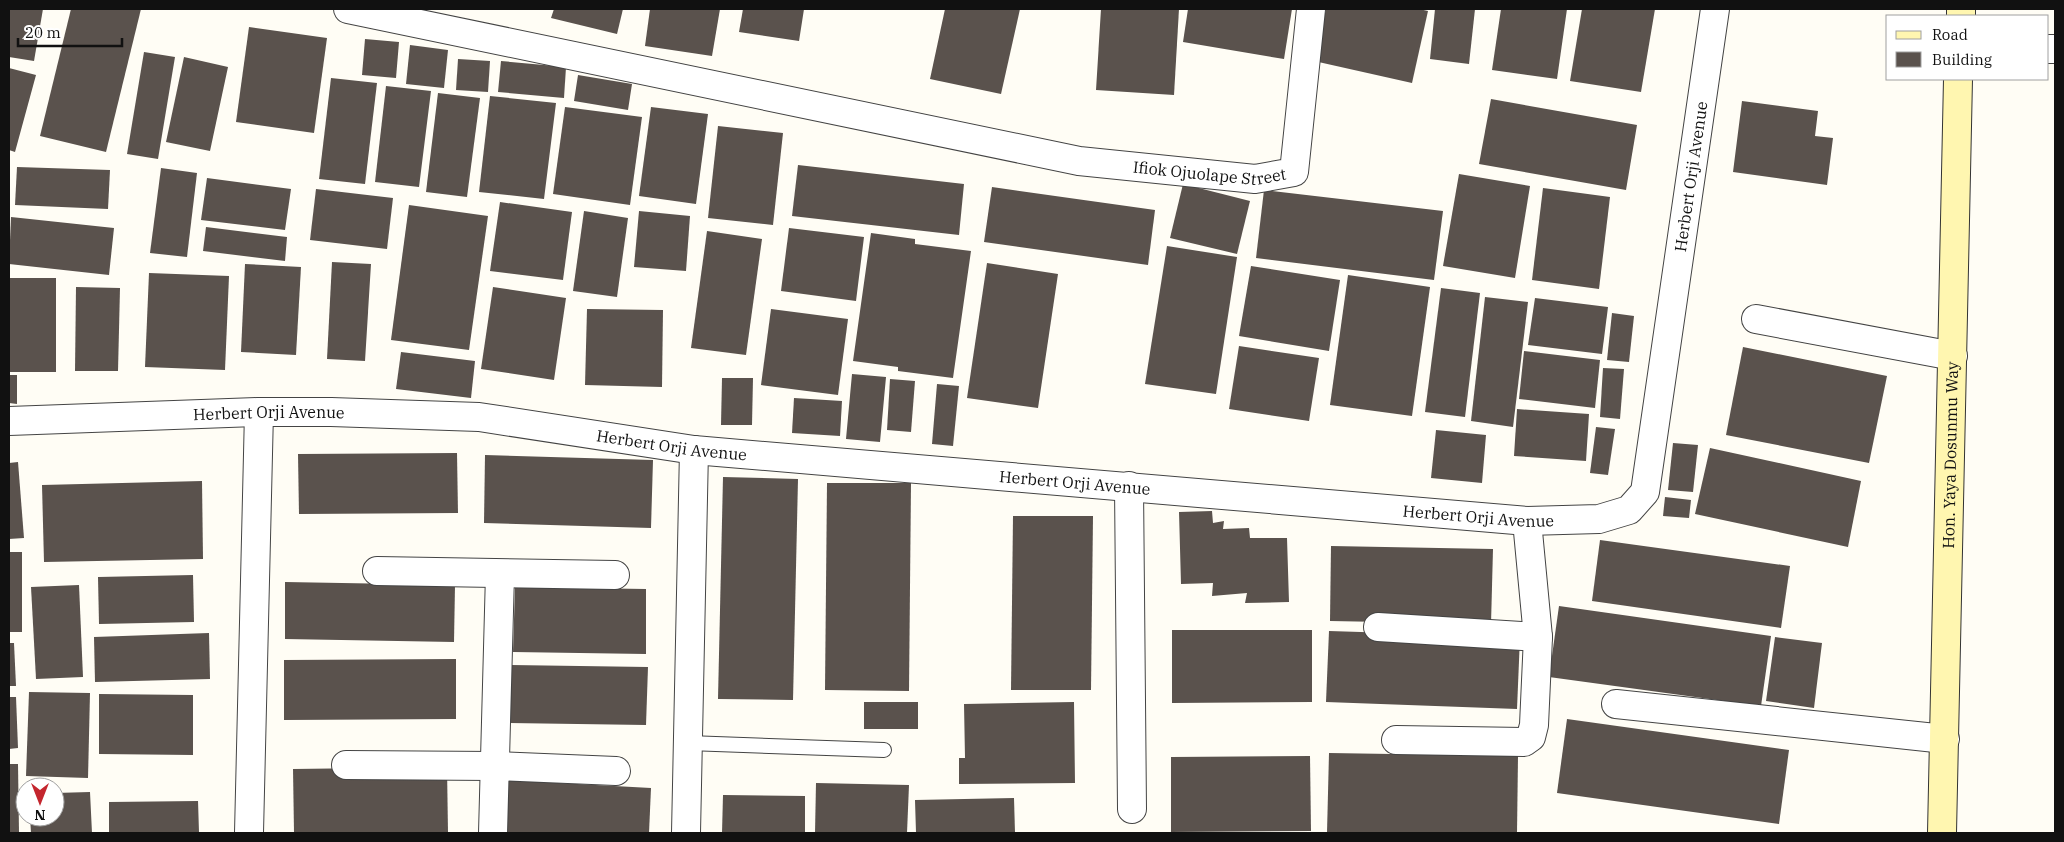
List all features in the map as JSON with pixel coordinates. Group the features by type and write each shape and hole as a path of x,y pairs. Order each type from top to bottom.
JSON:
{"main road":[{"name":"Hon. Yaya Dosunmu Way","path":"1942,833 1958,80"}],"street":[{"name":"Ifiok Ojuolape Street","path":"348,9 1079,162 1255,179 1294,172 1311,9"},
{"name":"Herbert Orji Avenue","path":"9,420 259,412 331,412 479,417 694,450 1527,521 1599,519 1629,510 1645,492 1715,9"},
{"path":"1756,319 1953,356"},
{"path":"249,833 259,412"},
{"path":"686,833 694,450"},
{"path":"1129,486 1132,809"},
{"path":"1396,740 1524,742 1531,737 1534,726 1538,637 1527,521"},
{"path":"377,571 615,575"},
{"path":"493,833 500,574"},
{"path":"1378,627 1538,637"},
{"path":"1616,704 1945,739"},
{"path":"346,764 494,766 616,771"}],"lane":[{"path":"688,743 884,750"}],"building":[{"path":"9,9 43,9 34,61 9,57"},
{"path":"71,9 141,9 106,152 40,136"},
{"path":"554,9 623,9 617,34 551,18"},
{"path":"650,9 720,9 712,56 645,46"},
{"path":"743,9 804,9 799,41 739,32"},
{"path":"945,9 1020,9 1001,94 930,79"},
{"path":"1101,9 1179,9 1174,95 1096,90"},
{"path":"1188,9 1292,9 1284,59 1183,42"},
{"path":"1326,9 1419,9 1428,11 1412,83 1314,61"},
{"path":"1435,9 1475,9 1469,64 1430,59"},
{"path":"1501,9 1567,9 1557,79 1492,70"},
{"path":"1582,9 1655,9 1641,92 1570,81"},
{"path":"249,27 327,38 314,133 236,122"},
{"path":"365,39 399,42 396,78 362,75"},
{"path":"410,45 448,50 444,88 406,84"},
{"path":"144,52 175,57 158,159 127,154"},
{"path":"184,57 228,67 210,151 166,142"},
{"path":"458,59 490,61 488,92 456,90"},
{"path":"501,61 566,67 564,98 498,92"},
{"path":"9,68 36,75 15,152 9,150"},
{"path":"578,75 632,84 628,110 574,101"},
{"path":"331,78 377,83 365,184 319,179"},
{"path":"386,86 431,91 419,187 375,182"},
{"path":"438,93 480,98 467,197 426,192"},
{"path":"490,96 556,103 544,199 479,192"},
{"path":"1491,99 1637,125 1626,190 1479,164"},
{"path":"1742,101 1818,111 1815,136 1833,138 1827,185 1733,172"},
{"path":"565,107 642,117 630,205 553,194"},
{"path":"651,107 708,114 696,204 639,196"},
{"path":"718,126 783,133 773,225 708,218"},
{"path":"798,165 964,184 959,235 792,216"},
{"path":"17,167 110,170 108,209 15,205"},
{"path":"161,168 197,173 187,257 150,253"},
{"path":"1459,174 1530,186 1515,278 1443,266"},
{"path":"207,178 291,189 285,230 201,220"},
{"path":"1183,184 1250,201 1237,254 1170,238"},
{"path":"992,187 1155,210 1148,265 984,242"},
{"path":"1543,188 1610,197 1599,289 1532,280"},
{"path":"316,189 393,198 387,249 310,240"},
{"path":"1264,190 1443,211 1434,280 1256,258"},
{"path":"500,202 572,212 563,280 490,271"},
{"path":"409,205 488,216 469,350 391,340"},
{"path":"584,211 628,218 617,297 573,291"},
{"path":"639,211 690,216 686,271 634,267"},
{"path":"11,217 114,228 109,275 9,264"},
{"path":"206,227 287,237 285,261 203,251"},
{"path":"789,228 864,237 856,301 781,291"},
{"path":"707,231 762,239 746,355 691,348"},
{"path":"871,233 915,239 915,244 971,251 953,378 898,371 898,367 853,361"},
{"path":"1167,246 1237,257 1216,394 1145,384"},
{"path":"332,262 371,264 365,361 327,359"},
{"path":"987,263 1058,274 1038,408 967,398"},
{"path":"245,264 301,267 296,355 241,352"},
{"path":"1251,266 1340,280 1329,351 1239,336"},
{"path":"149,273 229,276 225,370 145,367"},
{"path":"1348,275 1430,287 1412,416 1330,405"},
{"path":"9,278 56,278 56,372 9,372"},
{"path":"76,287 120,288 118,371 75,371"},
{"path":"493,287 566,298 554,380 481,369"},
{"path":"1441,288 1480,293 1465,417 1425,412"},
{"path":"1485,297 1528,302 1513,427 1471,421"},
{"path":"1535,298 1608,307 1602,354 1528,345"},
{"path":"587,309 663,310 662,387 585,385"},
{"path":"771,309 848,319 838,395 761,385"},
{"path":"1612,313 1634,316 1629,362 1607,360"},
{"path":"1239,346 1319,358 1309,421 1229,409"},
{"path":"1743,347 1887,376 1869,463 1726,435"},
{"path":"1524,351 1600,360 1595,408 1519,399"},
{"path":"401,352 475,361 471,398 396,389"},
{"path":"1603,368 1624,369 1620,419 1600,417"},
{"path":"852,374 886,377 880,442 846,439"},
{"path":"9,375 17,375 17,404 9,403"},
{"path":"722,378 753,378 752,425 721,425"},
{"path":"890,379 915,381 911,432 887,430"},
{"path":"937,384 959,386 953,446 932,444"},
{"path":"794,398 842,401 840,436 792,433"},
{"path":"1517,409 1589,414 1586,461 1514,456"},
{"path":"1596,427 1615,429 1608,475 1590,473"},
{"path":"1436,430 1486,435 1482,483 1431,478"},
{"path":"1673,443 1698,445 1693,492 1668,490"},
{"path":"1710,448 1861,481 1848,547 1695,514"},
{"path":"457,453 458,513 299,514 298,454"},
{"path":"485,455 653,460 651,528 484,523"},
{"path":"18,462 24,538 9,539 9,463"},
{"path":"723,477 798,479 793,700 718,699"},
{"path":"202,481 203,559 44,562 42,485"},
{"path":"827,483 911,483 909,691 825,690"},
{"path":"1665,497 1691,500 1689,518 1663,516"},
{"path":"1212,511 1213,523 1224,521 1223,529 1249,528 1250,538 1287,538 1289,602 1245,603 1247,593 1212,596 1213,583 1181,584 1179,512"},
{"path":"1013,516 1093,516 1091,690 1011,690"},
{"path":"1600,540 1790,566 1781,628 1592,601"},
{"path":"1331,546 1493,549 1491,624 1330,621"},
{"path":"9,552 22,552 22,632 9,632"},
{"path":"193,575 194,622 99,624 98,577"},
{"path":"285,582 455,585 454,642 285,639"},
{"path":"79,585 83,677 36,679 31,587"},
{"path":"515,587 646,589 646,654 513,652"},
{"path":"1559,606 1771,636 1761,706 1549,677"},
{"path":"1172,630 1312,630 1312,702 1172,703"},
{"path":"1329,631 1520,637 1517,709 1326,702"},
{"path":"209,633 210,679 95,682 94,637"},
{"path":"1775,637 1822,643 1814,708 1766,701"},
{"path":"9,643 14,643 16,686 9,686"},
{"path":"456,659 456,719 284,720 284,660"},
{"path":"511,665 648,667 646,725 509,723"},
{"path":"29,692 90,693 88,778 26,776"},
{"path":"99,694 193,695 193,755 99,754"},
{"path":"9,697 16,697 18,748 9,749"},
{"path":"864,702 918,702 918,729 864,729"},
{"path":"1074,702 1075,783 959,784 959,758 965,758 964,704"},
{"path":"1567,719 1789,750 1779,824 1557,793"},
{"path":"1329,753 1518,756 1517,833 1327,833"},
{"path":"1310,756 1311,831 1171,832 1171,757"},
{"path":"9,764 18,764 18,777 15,777 15,827 19,827 19,833 9,833"},
{"path":"447,767 448,833 294,833 293,769"},
{"path":"504,780 651,788 649,833 501,833"},
{"path":"816,783 909,785 907,833 815,833"},
{"path":"90,792 92,833 31,833 31,827 65,827 65,793"},
{"path":"723,795 805,796 805,833 722,833"},
{"path":"1014,798 1015,833 916,833 915,800"},
{"path":"198,801 199,833 109,833 109,802"}]}
